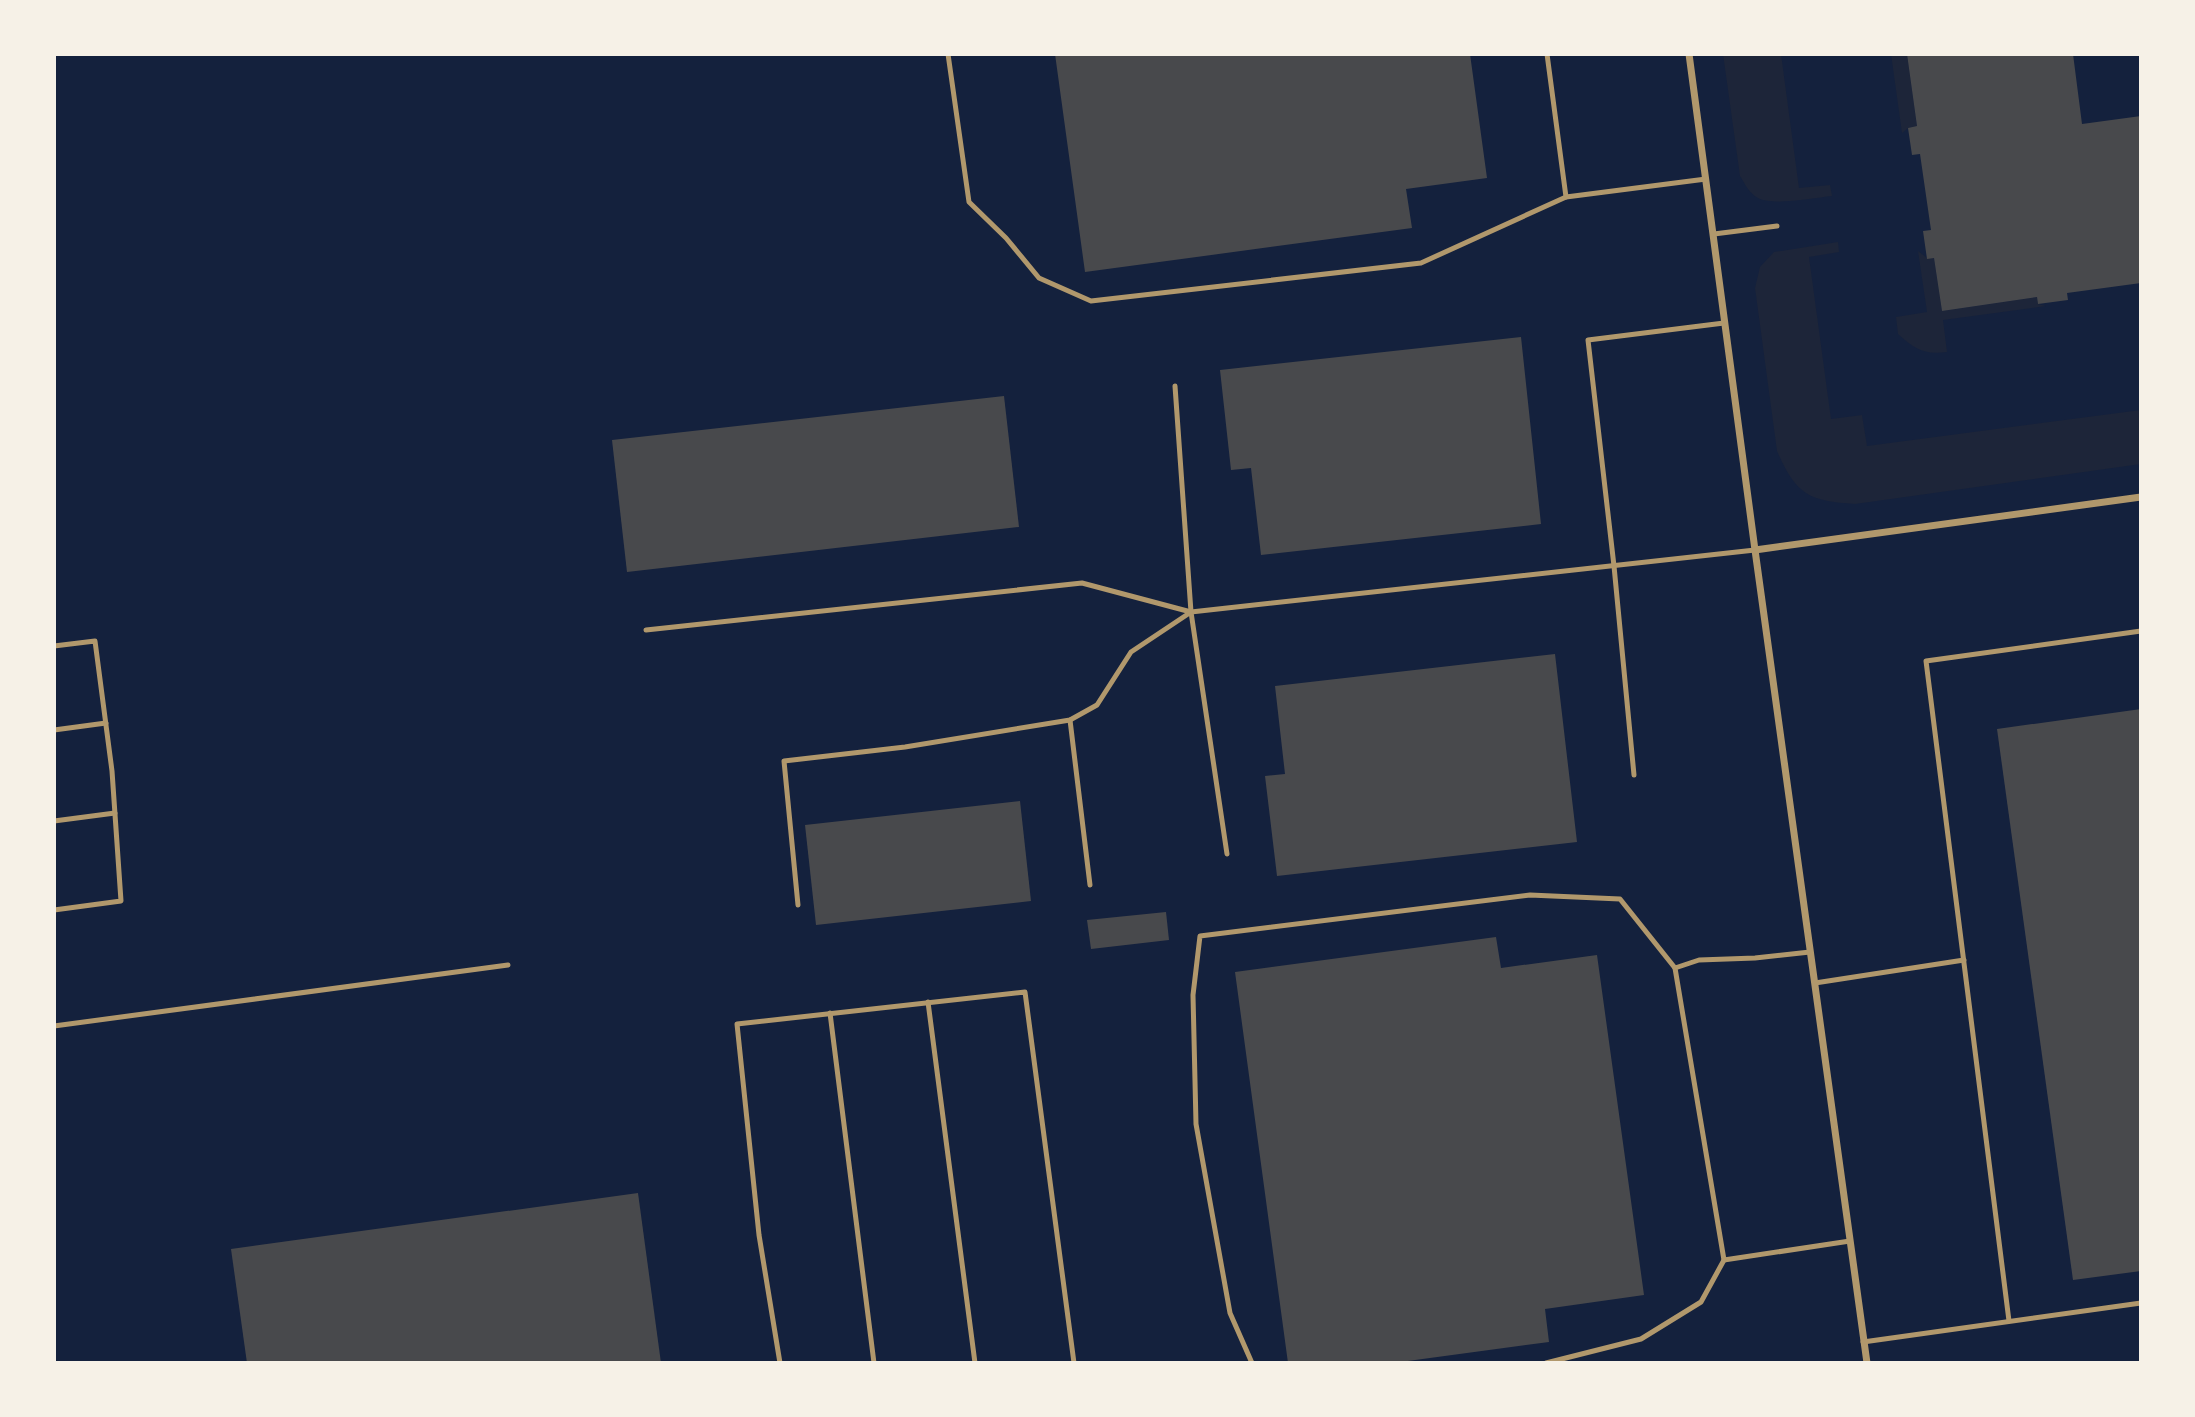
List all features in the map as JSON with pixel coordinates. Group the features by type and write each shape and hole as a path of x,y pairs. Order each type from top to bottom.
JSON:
{"street":[{"path":"1689,54 1867,1363"},
{"path":"1755,550 2141,498"}],"lane":[{"path":"948,54 969,202 1006,237 1040,278 1091,301 1422,262 1566,197 1706,179"},
{"path":"1547,54 1566,197"},
{"path":"1714,234 1777,226"},
{"path":"1634,775 1588,340 1724,323"},
{"path":"1175,386 1191,612 1227,854"},
{"path":"646,630 1082,583 1191,612 1755,550"},
{"path":"798,905 784,761 905,747 1070,720 1097,705 1131,652 1191,612"},
{"path":"2009,1321 1926,661 2141,631"},
{"path":"54,646 95,641 106,723 121,901 54,911"},
{"path":"1070,720 1090,885"},
{"path":"54,730 106,723"},
{"path":"54,821 115,813"},
{"path":"1252,1363 1230,1313 1196,1124 1193,995 1200,936 1530,895 1620,899 1675,968 1724,1261 1701,1302 1641,1339 1546,1363"},
{"path":"1675,968 1699,960 1810,952"},
{"path":"1815,983 1964,960"},
{"path":"54,1026 508,965"},
{"path":"780,1363 759,1235 737,1024 1025,992 1074,1363"},
{"path":"928,1002 975,1363"},
{"path":"830,1013 874,1363"},
{"path":"1724,1261 1850,1241"},
{"path":"1863,1342 2141,1303"}],"shaded area":[{"path":"1723,54 1781,54 1799,188 1830,185 1832,196 1774,201 1758,198 1750,191 1740,176"},
{"path":"1891,54 1907,54 1917,126 1902,133"},
{"path":"1838,242 1839,252 1809,257 1831,419 1862,415 1867,446 2141,410 2141,464 1855,504 1826,501 1806,493 1791,477 1777,451 1755,288 1760,267 1774,252"},
{"path":"1918,251 1927,258 1934,258 1942,311 2037,297 2038,304 2046,306 1943,320 1947,352 1932,353 1920,350 1898,334 1896,317 1927,312"}],"building":[{"path":"1055,54 1470,54 1487,178 1406,189 1412,228 1085,272"},
{"path":"1907,54 2073,54 2082,124 2141,116 2141,283 2067,293 2068,300 2038,304 2037,297 1942,311 1934,258 1927,259 1923,231 1931,230 1920,154 1912,155 1908,128 1917,126"},
{"path":"1521,337 1541,524 1261,555 1251,468 1231,470 1220,370"},
{"path":"1004,396 1019,527 627,572 612,440"},
{"path":"1555,654 1577,842 1277,876 1265,776 1285,774 1275,686"},
{"path":"2141,709 2141,1271 2073,1280 1997,729"},
{"path":"1020,801 1031,901 816,925 805,825"},
{"path":"1166,912 1169,940 1091,949 1087,920"},
{"path":"1496,937 1501,968 1597,955 1644,1295 1545,1309 1549,1342 1393,1363 1288,1363 1235,972"},
{"path":"638,1193 661,1363 247,1363 231,1249"}]}
